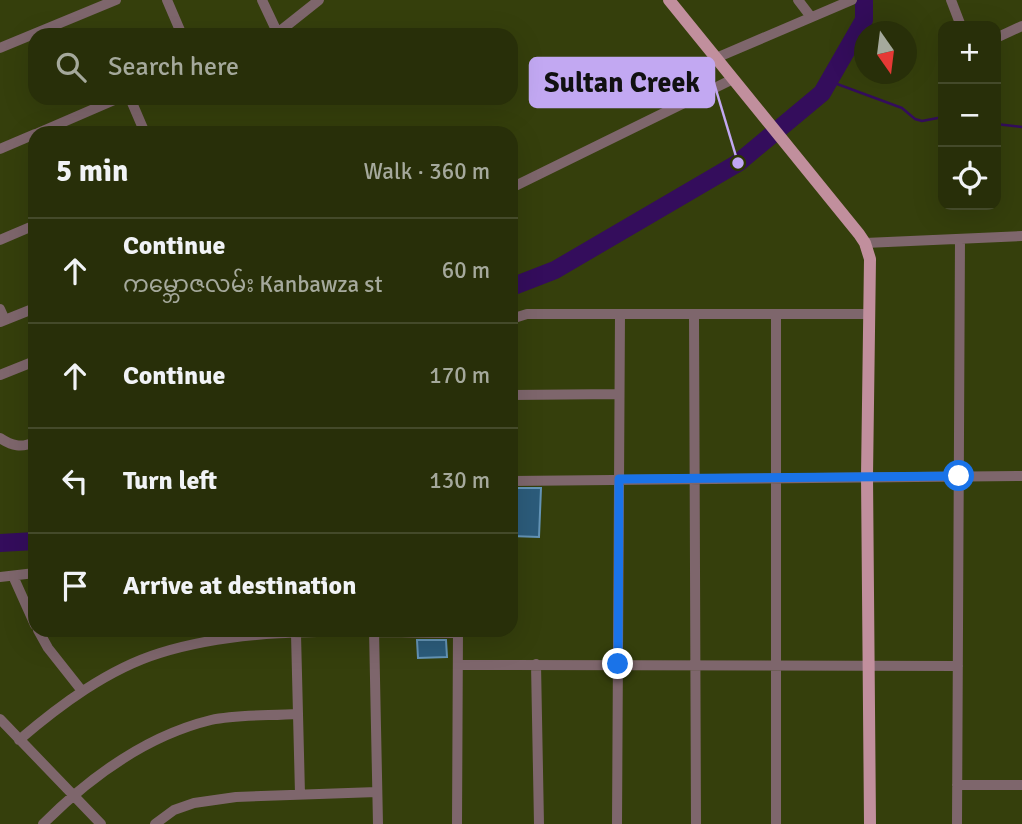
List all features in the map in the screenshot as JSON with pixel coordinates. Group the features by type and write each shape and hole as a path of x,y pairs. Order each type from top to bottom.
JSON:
{"main road":[{"path":"669,0 865,243 870,259 867,477 870,824"}],"street":[{"path":"48,28 116,0"},
{"path":"167,0 179,28"},
{"path":"262,0 274,28"},
{"path":"283,28 318,0"},
{"path":"798,0 811,18"},
{"path":"716,58 852,0"},
{"path":"951,0 959,21"},
{"path":"1001,36 1022,26"},
{"path":"0,48 28,36"},
{"path":"518,185 733,79"},
{"path":"54,126 103,105"},
{"path":"133,105 142,126"},
{"path":"0,149 28,137"},
{"path":"0,240 28,228"},
{"path":"865,243 1022,236"},
{"path":"957,824 960,239"},
{"path":"0,309 2,321 28,311"},
{"path":"518,317 527,314 869,314"},
{"path":"617,824 620,314"},
{"path":"694,314 696,824"},
{"path":"776,314 776,824"},
{"path":"0,375 28,364"},
{"path":"518,395 620,394"},
{"path":"0,438 12,446 28,445"},
{"path":"518,481 1022,476"},
{"path":"0,577 28,574"},
{"path":"13,576 28,609"},
{"path":"42,637 82,691"},
{"path":"19,740 57,708 99,680 158,653 231,637"},
{"path":"296,637 300,794"},
{"path":"374,637 378,824"},
{"path":"457,824 458,637"},
{"path":"537,664 539,824"},
{"path":"458,665 958,666"},
{"path":"43,824 72,795 115,761 169,735 212,720 297,714"},
{"path":"0,719 101,824"},
{"path":"957,785 1022,785"},
{"path":"155,824 174,810 194,803 236,797 377,792"}],"building":[{"path":"518,488 541,488 539,537 518,536"},
{"path":"417,640 446,640 447,657 418,658"}],"waterway":[{"path":"518,284 555,270 738,163 822,93 864,20 864,0"},
{"path":"829,81 902,108 915,119 922,121 938,118"},
{"path":"1001,125 1022,127"},
{"path":"0,543 28,541"}],"place":[{"name":"Sultan Creek","path":"738,163"}],"route":[{"path":"618,664 619,479 959,476"}]}
